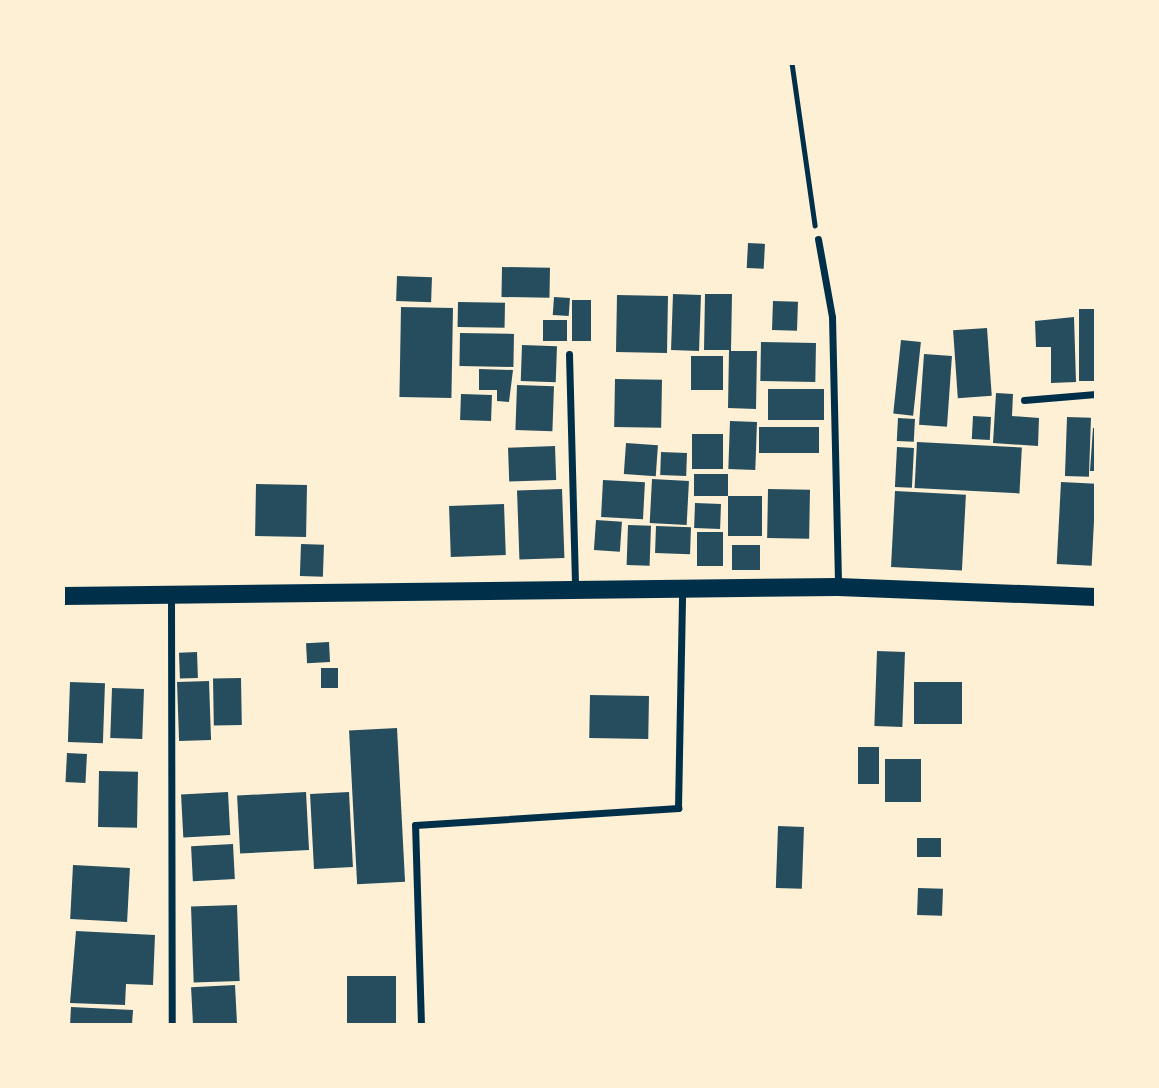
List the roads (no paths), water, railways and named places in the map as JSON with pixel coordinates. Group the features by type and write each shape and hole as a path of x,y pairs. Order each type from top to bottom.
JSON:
{"main road":[{"path":"63,596 838,587 1096,597"}],"street":[{"path":"818,239 832,317 838,587"},
{"path":"569,354 575,589"},
{"path":"1024,400 1096,394"},
{"path":"421,1025 415,825 678,808 682,589"},
{"path":"171,596 172,1025"}]}
